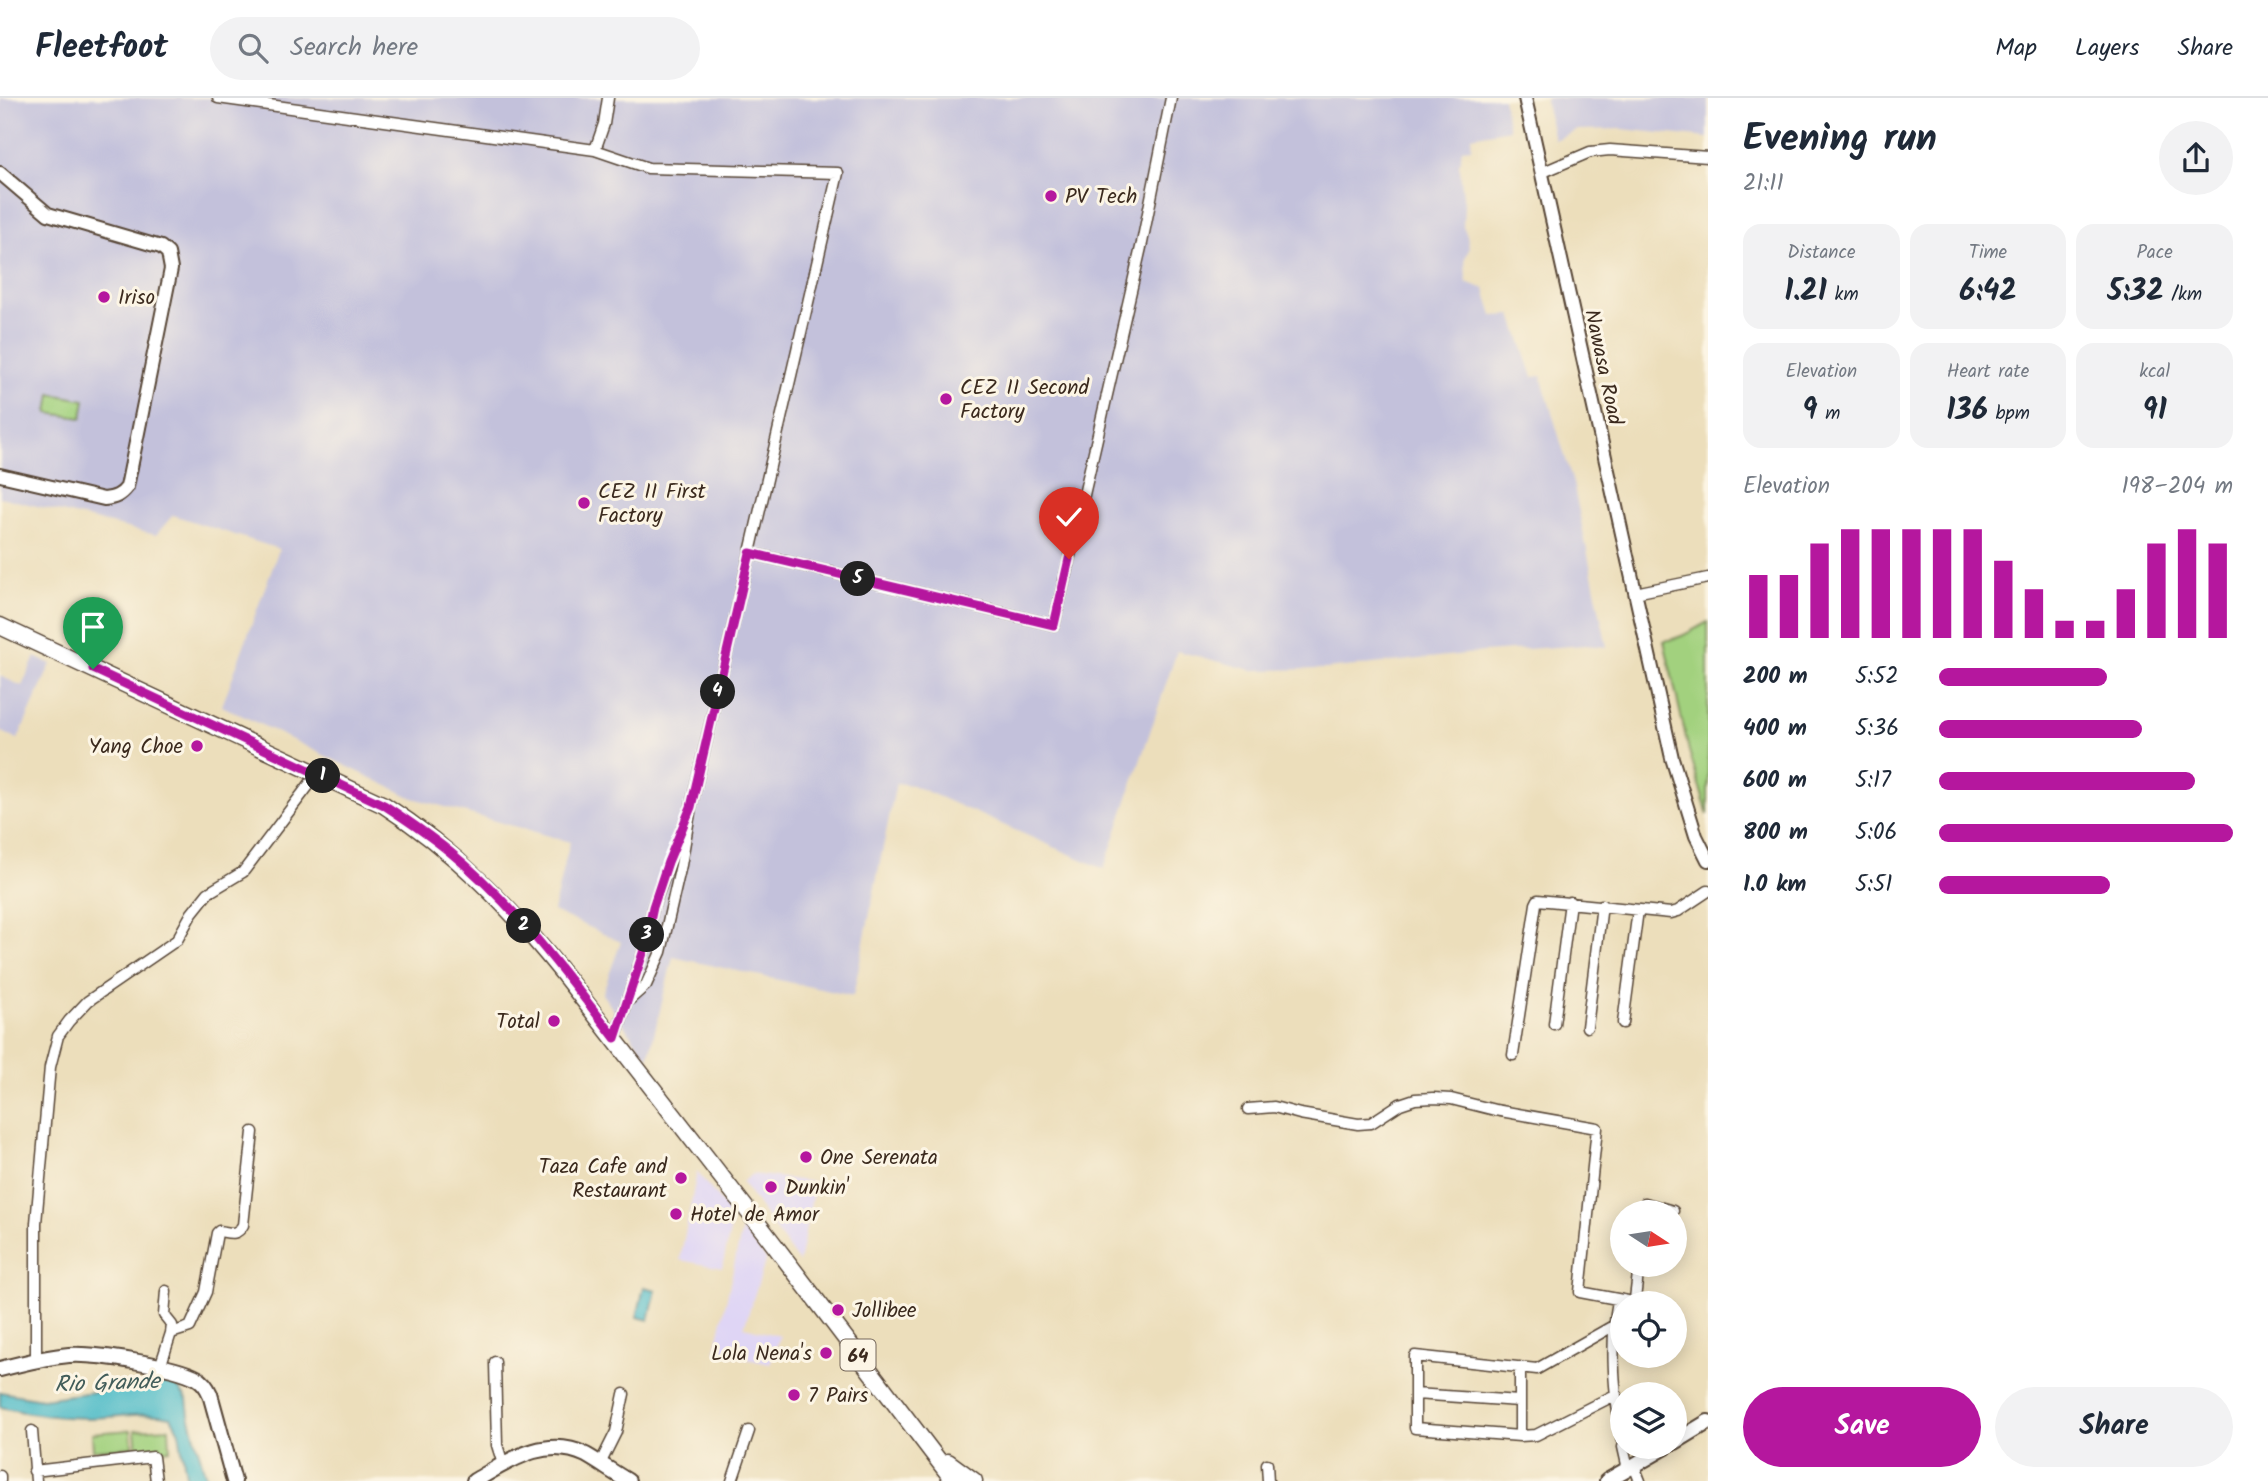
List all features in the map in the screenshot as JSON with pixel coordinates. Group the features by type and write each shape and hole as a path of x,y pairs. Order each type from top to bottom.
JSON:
{"main road":[{"name":"64","path":"0,626 384,805 452,853 527,929 615,1038 895,1406 948,1472 965,1481"},
{"path":"0,1369 66,1355 89,1355 160,1367 194,1376 206,1387 233,1481"},
{"path":"1687,1435 1708,1423"},
{"path":"474,1481 532,1450 549,1447 575,1451 628,1481"},
{"path":"1607,1481 1646,1459"},
{"path":"948,1472 974,1481"}],"street":[{"path":"218,98 278,102 595,150 648,168 838,173 691,807 661,953 646,985 627,1002"},
{"path":"595,150 604,124 608,98"},
{"path":"750,553 1054,625 1142,243 1171,98"},
{"name":"Nawasa Road","path":"1525,98 1672,758 1696,835 1708,860"},
{"path":"1542,173 1590,152 1610,150 1708,157"},
{"path":"0,173 48,214 161,247 167,253 172,268 130,474 123,492 117,497 104,499 0,475"},
{"path":"1634,593 1708,578"},
{"path":"36,1360 36,1223 51,1067 58,1036 88,1002 177,940 192,913 208,893 243,872 318,773"},
{"path":"615,1038 644,950 653,907 691,807"},
{"path":"1513,1055 1535,904 1538,900 1676,912 1708,891"},
{"path":"1554,1024 1570,902"},
{"path":"1587,1027 1602,905"},
{"path":"1623,1023 1638,910"},
{"path":"1248,1109 1274,1107 1357,1125 1370,1123 1401,1104 1415,1099 1433,1098 1597,1128 1580,1292 1610,1299"},
{"path":"171,1333 190,1327 201,1305 217,1233 219,1231 234,1234 239,1232 243,1225 253,1132"},
{"path":"160,1367 173,1325 164,1315 166,1291"},
{"path":"1610,1328 1537,1369 1415,1356 1415,1428 1536,1435 1610,1398"},
{"path":"495,1362 497,1445 503,1464"},
{"path":"1520,1367 1520,1436"},
{"path":"600,1464 616,1432 624,1394"},
{"path":"1415,1394 1518,1401"},
{"path":"32,1431 35,1476 153,1457 156,1481"},
{"path":"732,1481 749,1432"},
{"path":"1628,1459 1640,1481"},
{"path":"1267,1464 1268,1481"}],"shaded area":[{"path":"0,98 1503,98 1509,129 1472,136 1471,148 1462,149 1459,164 1464,204 1463,226 1469,249 1465,258 1466,282 1485,289 1493,316 1512,315 1533,377 1541,376 1573,483 1607,647 1585,645 1484,652 1327,669 1252,670 1177,651 1104,869 912,785 896,783 853,996 673,957 648,1059 602,994 621,942 553,911 570,842 413,798 222,706 279,549 173,515 156,535 0,497"},
{"path":"1545,98 1708,98 1708,138 1622,129 1576,130 1554,140"},
{"path":"35,657 51,664 18,739 0,731 0,676 22,686"},
{"path":"697,1172 733,1217 722,1268 680,1260"},
{"path":"752,1174 815,1182 799,1263 742,1182"},
{"path":"742,1229 766,1259 744,1327 780,1336 770,1364 715,1352"}],"green space":[{"path":"51,394 85,400 82,418 48,413"},
{"path":"1708,622 1708,815 1689,751 1664,641 1682,636"},
{"path":"169,1428 170,1449 137,1452 135,1430"},
{"path":"131,1430 132,1447 93,1450 92,1433"}],"water":[{"path":"644,1287 656,1290 649,1320 637,1317"},
{"path":"174,1383 187,1399 207,1481 187,1481 179,1432 171,1417 66,1417 0,1407 0,1392 42,1399"}],"place":[{"name":"PV Tech","path":"1051,196"},
{"name":"Iriso","path":"104,297"},
{"name":"CEZ II Second Factory","path":"946,399"},
{"name":"CEZ II First Factory","path":"584,503"},
{"name":"Yang Choe","path":"197,746"},
{"name":"Total","path":"554,1021"},
{"name":"One Serenata","path":"806,1157"},
{"name":"Taza Cafe and Restaurant","path":"681,1178"},
{"name":"Dunkin'","path":"771,1187"},
{"name":"Hotel de Amor","path":"676,1214"},
{"name":"Jollibee","path":"838,1310"},
{"name":"Lola Nena's","path":"826,1353"},
{"name":"7 Pairs","path":"794,1395"}],"route":[{"path":"93,669 318,773 384,805 415,825 452,853 527,929 615,1038 644,950 653,907 691,807 750,553 1054,625 1069,559"}],"water label":[{"name":"Rio Grande","path":"107,1382"}]}
